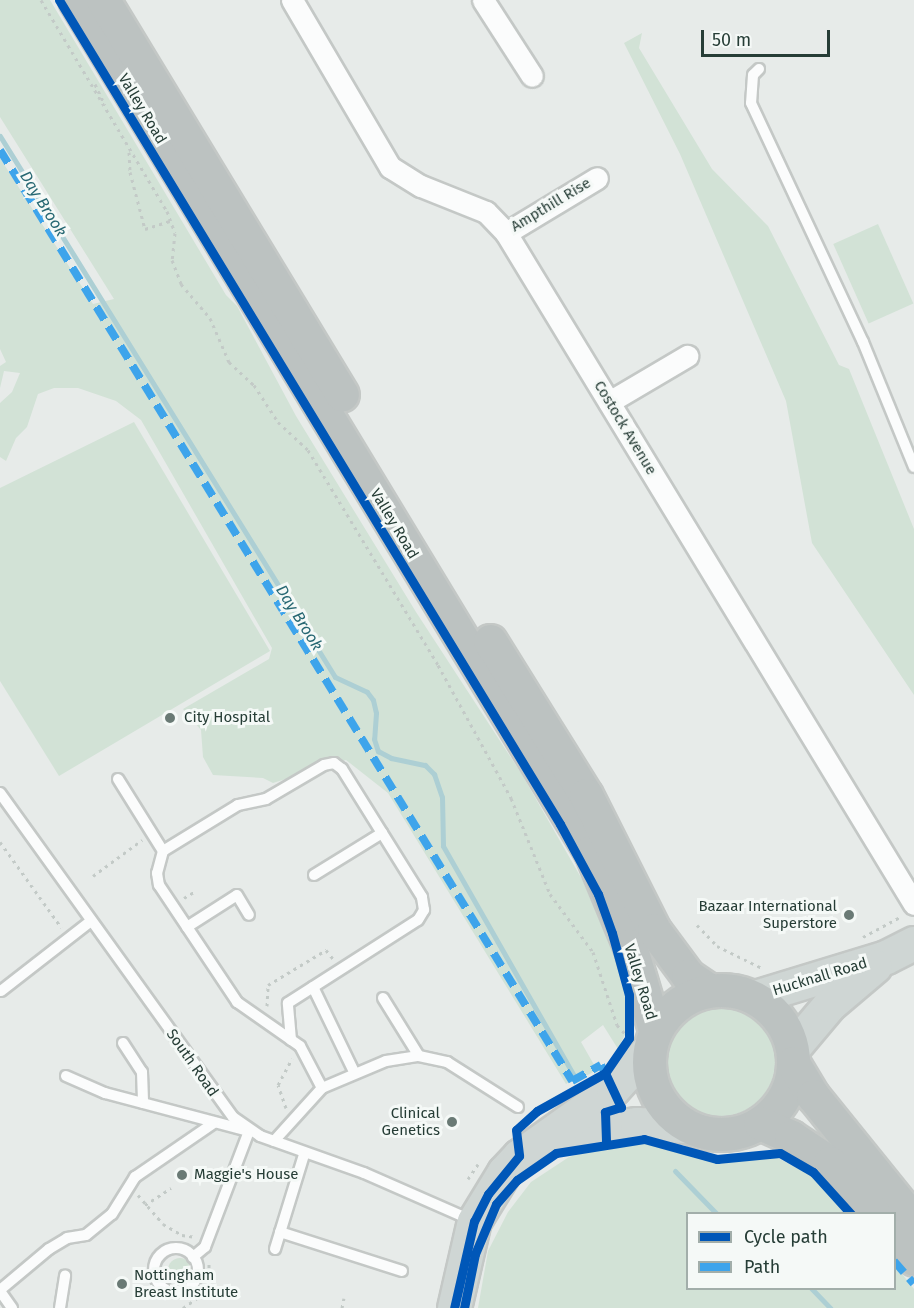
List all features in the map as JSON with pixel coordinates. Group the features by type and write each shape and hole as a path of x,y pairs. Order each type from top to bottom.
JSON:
{"highway":[{"name":"Valley Road","path":"75,0 111,14 586,795 654,930 688,976 709,990"},
{"name":"Valley Road","path":"111,14 591,852 630,946 644,1039"},
{"path":"793,1056 789,1086 778,1107 760,1123 724,1135 687,1126 668,1113 655,1094 644,1039 678,1004 709,990 733,990 762,984 780,1019 793,1056 813,1096 914,1221"},
{"path":"760,1123 791,1137 830,1163 872,1212"},
{"path":"896,1238 914,1259"}],"main road":[{"name":"Hucknall Road","path":"762,984 904,930"},
{"name":"Hucknall Road","path":"793,1056 829,1005 904,930"},
{"path":"454,1308 474,1221 504,1172 548,1136 613,1089 644,1039"},
{"path":"548,1136 637,1124 687,1126"}],"street":[{"name":"Costock Avenue","path":"292,0 390,167 421,186 486,212 506,233 609,402 904,930"},
{"path":"483,0 532,76"},
{"name":"Ampthill Rise","path":"506,233 597,178"},
{"path":"609,402 687,356"}],"lane":[{"path":"759,69 753,75 751,103 863,342 914,467"},
{"path":"295,1043 237,1002 159,885 157,873 163,851 238,805 266,799 324,765 334,764 342,769 422,897 424,910 418,920 288,1002 295,1043 322,1088"},
{"path":"118,779 163,851"},
{"name":"South Road","path":"0,793 227,1111 249,1131 303,1155 364,1173 474,1221"},
{"path":"314,875 382,833"},
{"path":"187,927 237,895 249,915"},
{"path":"1,991 91,921"},
{"path":"313,987 354,1072"},
{"path":"383,998 419,1056"},
{"path":"123,1043 142,1072 142,1103"},
{"path":"274,1141 322,1088 354,1072 386,1061 419,1056 447,1062 518,1107"},
{"path":"66,1076 142,1103 249,1131 205,1247 194,1257"},
{"path":"6,1305 0,1291 49,1249 67,1238 87,1235 112,1214 130,1184 214,1123"},
{"path":"275,1249 303,1155"},
{"path":"280,1232 402,1271"},
{"path":"177,1248 194,1257 198,1272 186,1290 171,1292 159,1284 154,1271 162,1253 177,1248"},
{"path":"60,1308 65,1275"}],"path":[{"path":"41,0 170,221 175,233 172,260 182,284 210,318 229,362 254,385 278,422 308,450 352,518 511,798 550,894 593,952 617,1025 644,1039"},
{"path":"129,151 130,172 145,229 170,221"},
{"path":"93,876 142,840 154,856 157,873"},
{"path":"0,842 69,938"},
{"path":"697,925 717,946 762,984"},
{"path":"858,939 904,930"},
{"path":"269,1025 271,1015 266,1003 268,985 326,950 340,969"},
{"path":"291,1121 278,1085 295,1043"},
{"path":"130,1184 163,1224 182,1235 214,1241 208,1262 208,1290 183,1308"},
{"path":"145,1205 171,1188"},
{"path":"342,1308 344,1298"}],"green space":[{"path":"0,0 50,0 226,295 237,306 296,416 416,612 521,773 583,881 612,950 628,1006 627,1030 618,1049 603,1025 581,1042 597,1070 582,1078 580,1075 566,1084 388,793 346,760 273,783 263,778 213,775 203,757 201,730 183,709 269,659 272,648 141,420 116,401 78,388 54,388 38,394 27,427 16,438 6,461 0,457 0,403 12,392 20,373 4,371 0,388 0,366 6,362 0,349 0,158 93,304 114,299 0,117"},
{"path":"642,33 639,48 712,169 768,226 839,365 849,369 914,529 914,695 812,543 786,401 680,154 624,43"},
{"path":"878,224 913,303 869,323 833,244"},
{"path":"134,422 270,651 59,776 0,681 0,488"},
{"path":"721,1008 742,1012 759,1024 771,1041 775,1062 771,1083 759,1100 742,1112 721,1116 700,1112 683,1100 671,1083 667,1062 671,1041 683,1024 700,1012"},
{"path":"642,1143 716,1162 776,1157 810,1175 843,1212 686,1212 686,1290 896,1290 896,1266 914,1289 914,1308 478,1308 488,1251 508,1212 531,1182 569,1157 607,1146"},
{"path":"180,1258 188,1262 192,1270 188,1278 180,1282 172,1278 168,1270 172,1262"}],"waterway":[{"name":"Day Brook","path":"0,136 335,677 367,692 373,700 376,713 374,739 378,751 391,758 425,765 434,774 442,797 443,846 574,1076"},
{"name":"Day Brook","path":"675,1171 715,1212"},
{"name":"Day Brook","path":"813,1290 830,1308"}],"marked path":[{"path":"0,150 572,1081 601,1065 606,1075"},
{"path":"896,1263 914,1284"}],"cycle path":[{"path":"59,0 560,824 598,894 612,933 629,995 629,1038 605,1073 537,1111 516,1130 519,1156 488,1194 474,1221 454,1308"},
{"path":"605,1073 621,1107 605,1112 606,1142"},
{"path":"464,1308 475,1254 496,1204 517,1180 556,1153 644,1139 717,1159 780,1153 813,1172 849,1212"}],"place":[{"name":"City Hospital","path":"170,718"},
{"name":"Bazaar International Superstore","path":"849,915"},
{"name":"Clinical Genetics","path":"452,1122"},
{"name":"Maggie's House","path":"182,1175"},
{"name":"Nottingham Breast Institute","path":"122,1284"}]}
